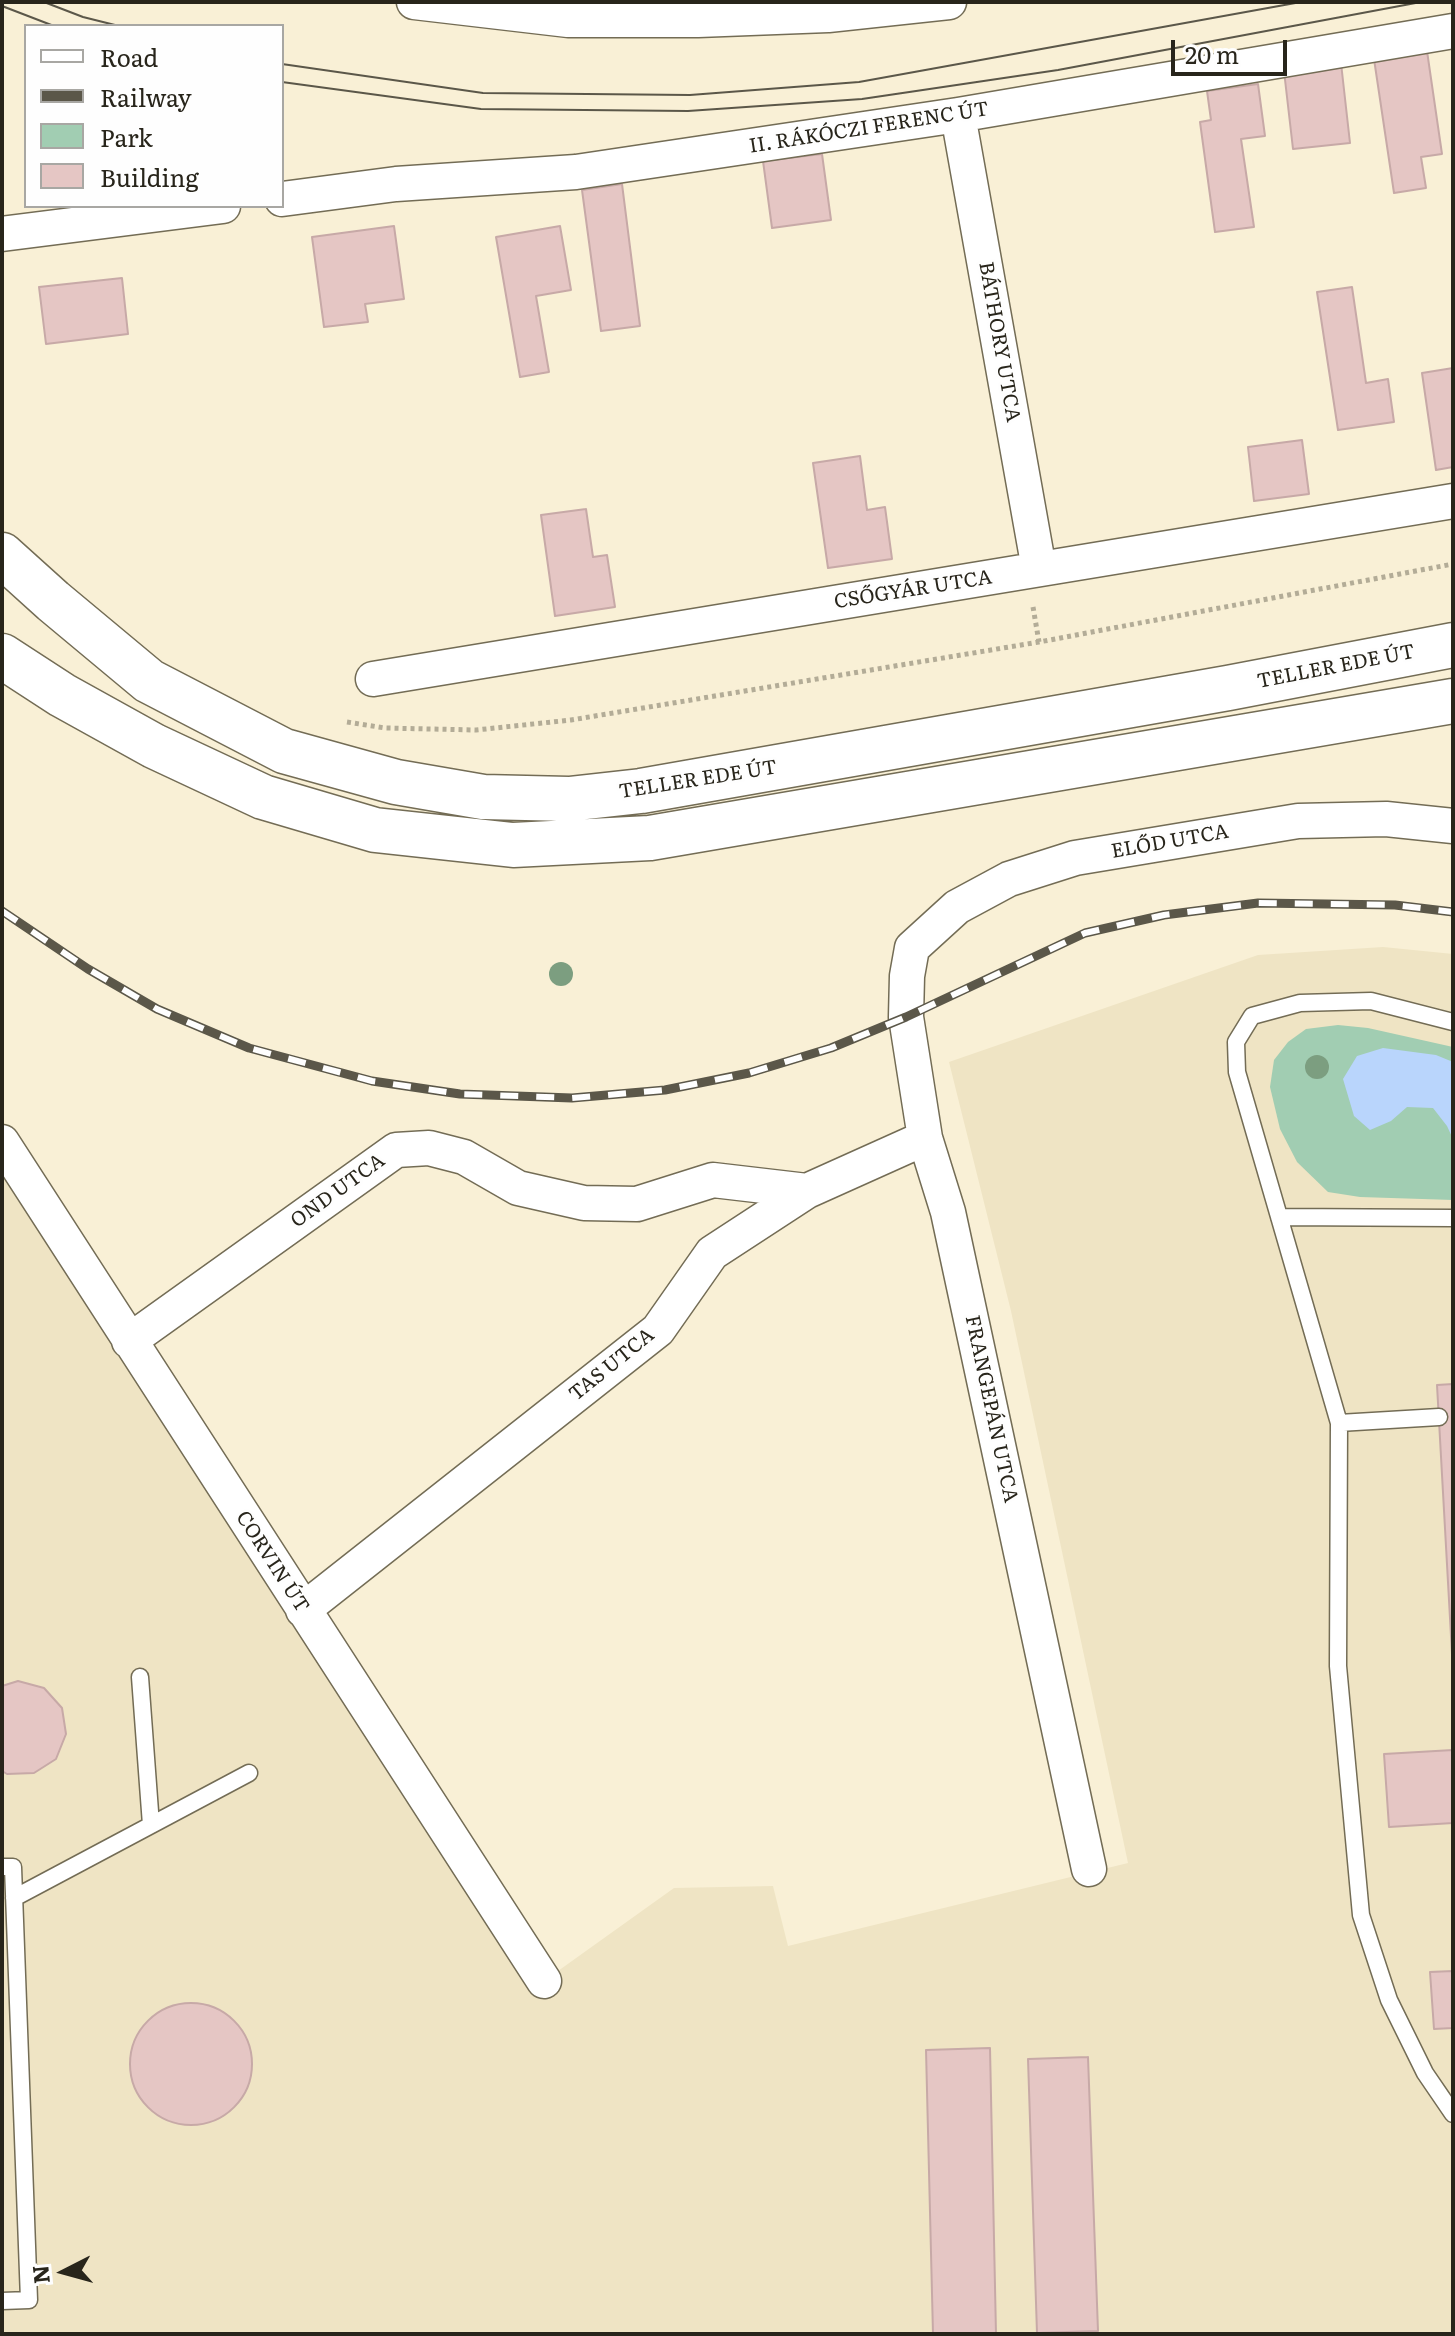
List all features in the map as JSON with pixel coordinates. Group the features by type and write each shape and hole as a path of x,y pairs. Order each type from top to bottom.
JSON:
{"main road":[{"name":"TELLER EDE ÚT","path":"2,555 149,681 284,751 396,782 483,797 569,799 641,791 1228,688 1453,645"},
{"path":"2,656 62,695 154,746 263,797 375,830 513,845 650,838 1453,701"}],"street":[{"path":"414,2 568,20 698,20 828,15 949,2"},
{"name":"II. RÁKÓCZI FERENC ÚT","path":"284,199 396,184 576,172 958,115 1453,31"},
{"name":"BÁTHORY UTCA","path":"958,115 1039,569"},
{"path":"2,234 207,208"},
{"name":"CSŐGYÁR UTCA","path":"373,679 1453,501"},
{"name":"ELŐD UTCA","path":"912,948 957,907 1009,879 1075,858 1298,821 1386,819 1453,826"},
{"name":"FRANGEPÁN UTCA","path":"912,948 907,976 906,1017 925,1138 948,1212 1089,1869"},
{"name":"TAS UTCA","path":"303,1610 658,1330 712,1253 807,1191 925,1138"},
{"name":"CORVIN ÚT","path":"2,1142 544,1981"},
{"name":"OND UTCA","path":"129,1341 396,1150 429,1148 464,1157 518,1188 584,1203 637,1204 713,1180 807,1191"}],"lane":[{"path":"1453,1022 1371,1001 1300,1003 1252,1016 1236,1042 1237,1072 1339,1423 1338,1666 1361,1915 1389,2000 1425,2073 1453,2114"},
{"path":"1279,1217 1453,1218"},
{"path":"1339,1423 1439,1417"},
{"path":"140,1677 151,1825"},
{"path":"14,1898 249,1773"},
{"path":"2,1867 13,1867 29,2300 2,2301"}],"shaded area":[{"path":"1383,947 1453,954 1453,2334 2,2334 2,1142 544,1981 674,1888 773,1886 788,1946 1128,1863 1011,1311 949,1062 1258,955"}],"green space":[{"path":"1338,1025 1368,1028 1453,1047 1453,1200 1360,1197 1328,1192 1297,1162 1280,1129 1270,1087 1274,1060 1288,1042 1306,1029"}],"water":[{"path":"1383,1048 1436,1055 1453,1062 1453,1139 1433,1108 1407,1107 1391,1121 1370,1130 1354,1116 1343,1079 1357,1056"}],"building":[{"path":"1427,51 1442,154 1421,157 1426,188 1394,193 1374,59"},
{"path":"1341,63 1350,143 1293,149 1284,71"},
{"path":"1258,84 1265,136 1241,139 1254,227 1215,232 1200,122 1211,120 1207,91"},
{"path":"822,154 831,220 772,228 763,161"},
{"path":"622,184 640,326 601,331 582,190"},
{"path":"394,226 404,299 365,304 368,322 324,327 312,237"},
{"path":"560,226 571,290 536,296 549,372 520,377 496,237"},
{"path":"122,278 128,334 46,344 39,287"},
{"path":"1352,287 1366,383 1388,379 1394,422 1338,430 1317,292"},
{"path":"1453,368 1453,467 1436,470 1422,373"},
{"path":"1302,440 1309,494 1254,501 1248,447"},
{"path":"860,456 867,510 885,507 892,559 828,568 813,463"},
{"path":"586,509 593,557 607,555 615,607 555,616 541,515"},
{"path":"1453,1384 1453,1672 1437,1385"},
{"path":"18,1681 44,1688 62,1708 66,1734 56,1759 34,1773 7,1774 2,1771 2,1686"},
{"path":"1453,1750 1453,1823 1389,1827 1384,1754"},
{"path":"1453,1971 1453,2028 1434,2029 1430,1972"},
{"path":"191,2003 215,2007 234,2021 248,2040 252,2064 248,2088 234,2107 215,2121 191,2125 167,2121 148,2107 134,2088 130,2064 134,2040 148,2021 167,2007"},
{"path":"990,2048 996,2334 933,2334 926,2050"},
{"path":"1088,2057 1098,2331 1037,2333 1028,2059"}],"tram line":[{"path":"44,2 111,24"},
{"path":"284,64 483,93 690,95 859,82 1301,2"},
{"path":"284,82 481,109 688,111 862,99 1058,70 1421,2"},
{"path":"2,6 49,24"}],"railway":[{"path":"2,911 88,969 157,1009 249,1048 372,1081 460,1094 572,1098 665,1090 749,1073 831,1048 906,1017 1085,933 1164,915 1258,903 1395,905 1453,912"}]}
